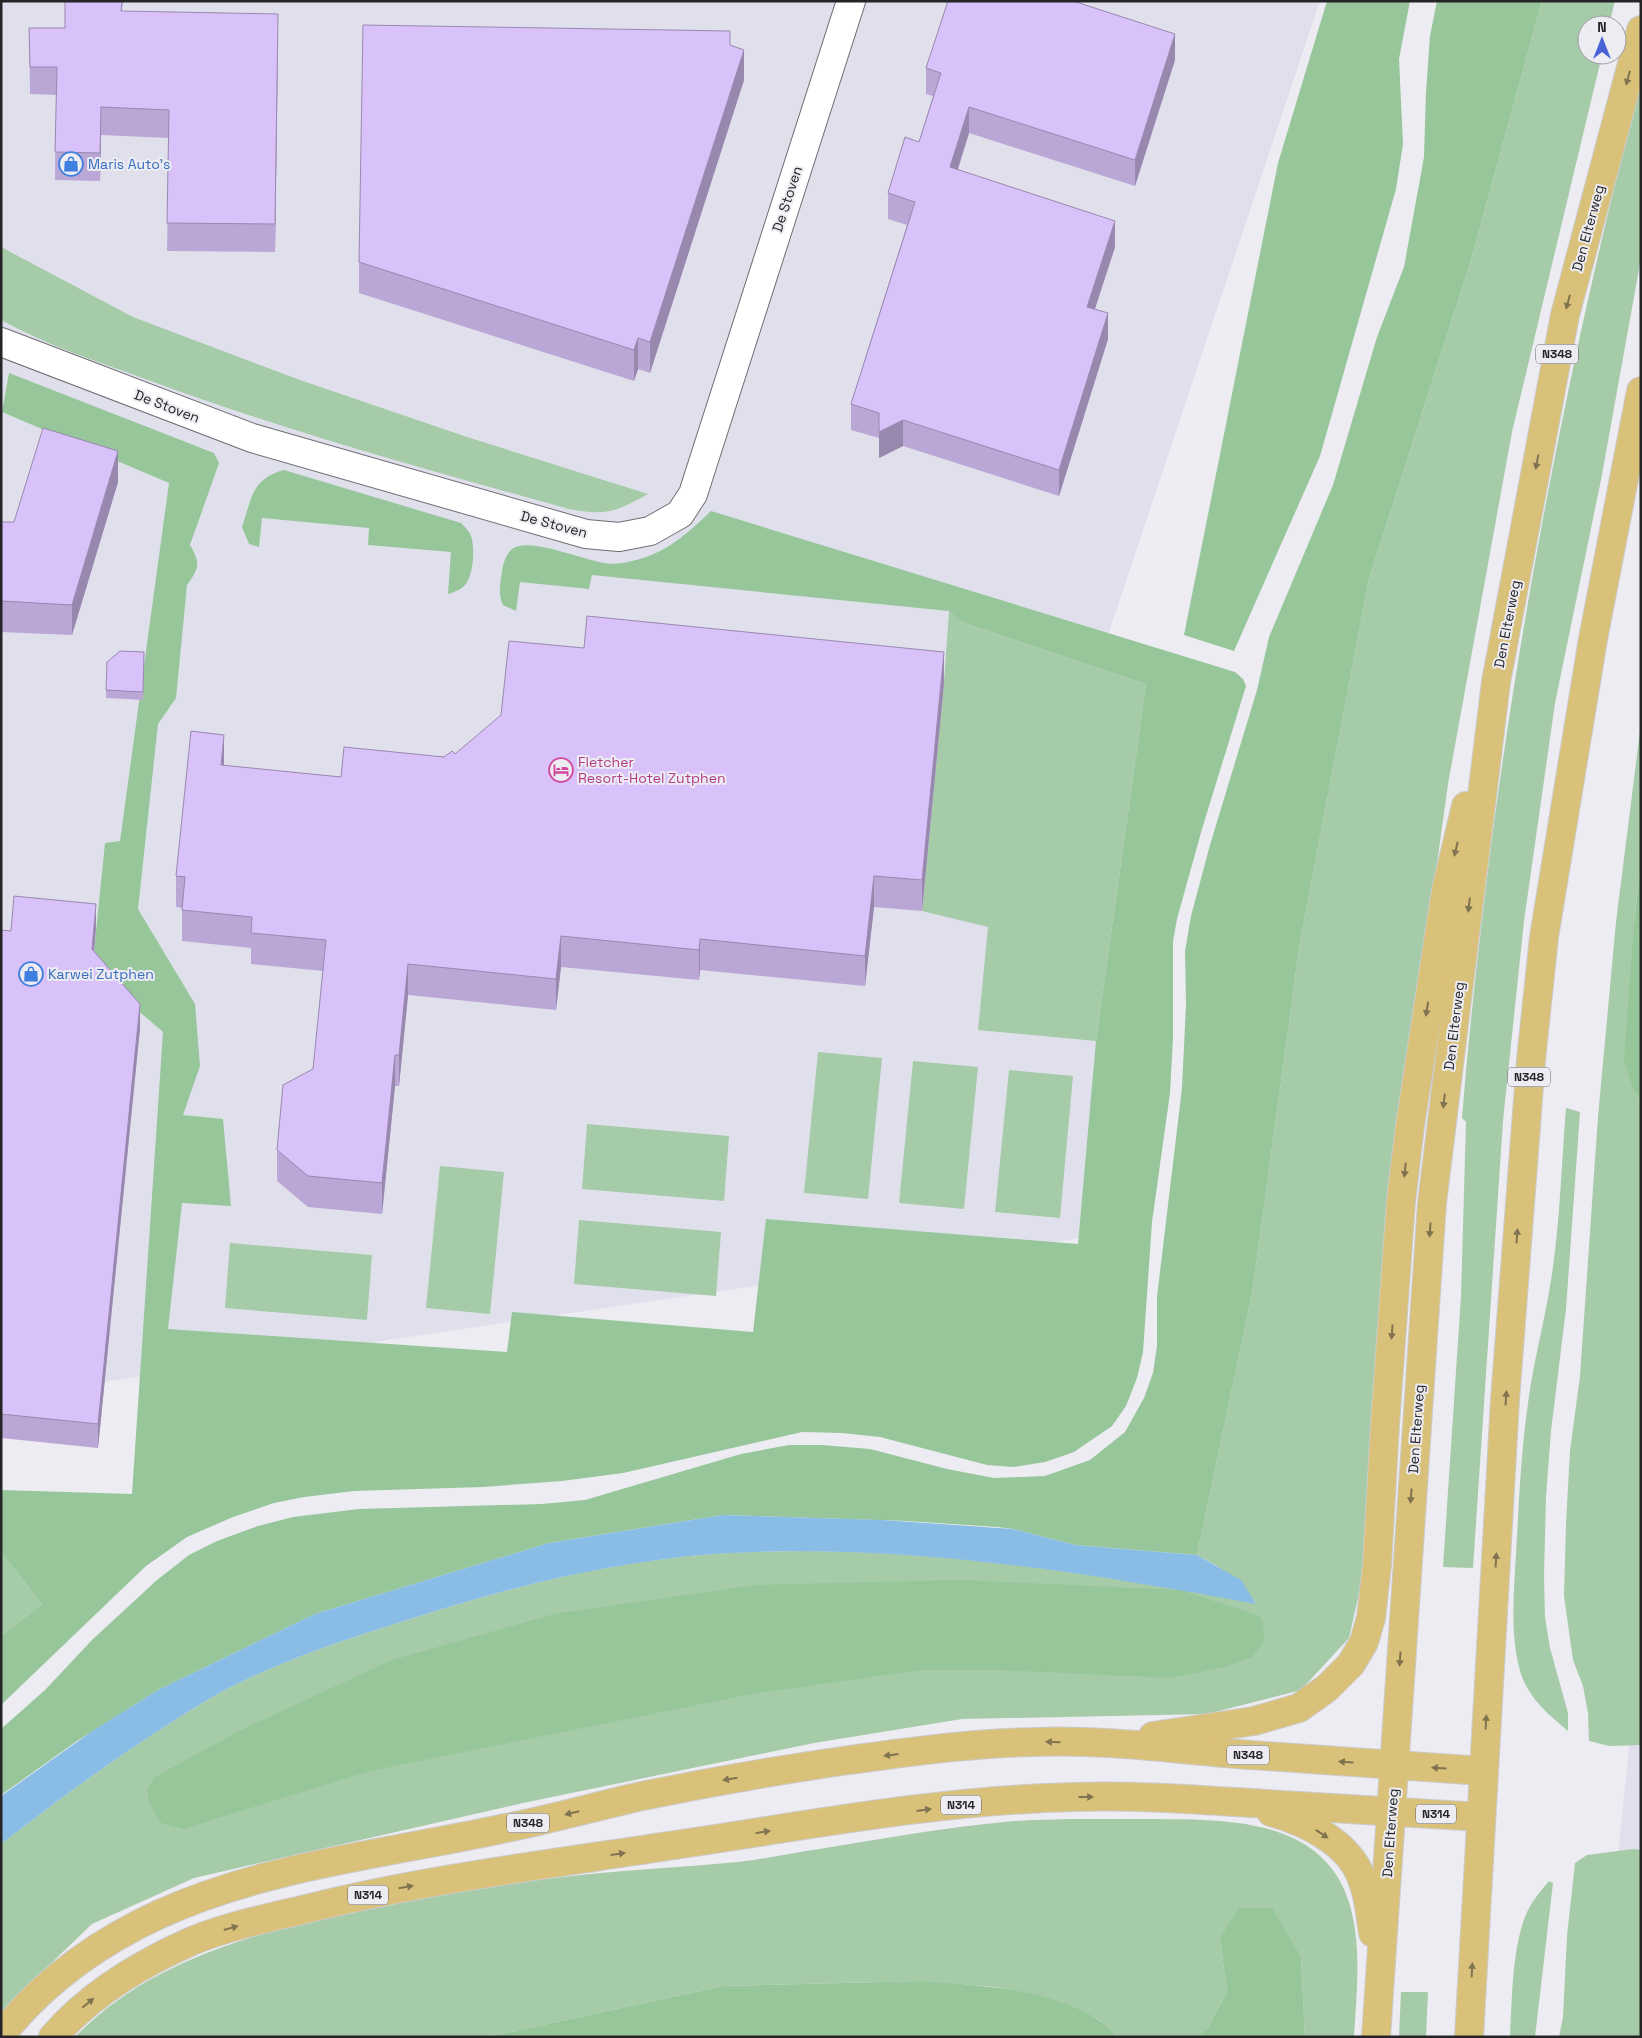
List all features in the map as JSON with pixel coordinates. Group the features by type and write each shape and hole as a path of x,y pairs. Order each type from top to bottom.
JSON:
{"main road":[{"name":"Den Elterweg","path":"1377,2024 1432,1203 1496,682 1565,315 1641,30"},
{"name":"N348","path":"1469,2037 1505,1409 1520,1185 1531,1060 1544,937 1593,639 1641,391"},
{"name":"N348","path":"1102,1743 1254,1722 1299,1708 1327,1688 1351,1664 1364,1642 1371,1618 1377,1565 1399,1230 1410,1126 1446,890 1496,682"},
{"name":"N348","path":"1,2035 48,1986 73,1964 99,1946 158,1915 199,1898 262,1879 325,1864 509,1828 641,1797 741,1777 888,1755 974,1745 1035,1742 1102,1743 1483,1771"},
{"name":"N314","path":"53,2037 104,1990 131,1972 193,1941 261,1920 403,1887 830,1822 956,1805 1036,1798 1209,1800 1481,1817"},
{"name":"N314","path":"1209,1800 1261,1810 1298,1821 1323,1834 1345,1853 1358,1870 1366,1891 1373,1932 1377,2024"}],"street":[{"name":"De Stoven","path":"1,342 252,438 586,534 618,537 650,532 680,514 693,494 851,1"}],"shaded area":[{"path":"1,1 1320,1 1108,635 1108,1234 1,1397"},
{"path":"1641,1635 1641,2037 1599,2037"}],"green space":[{"path":"1327,1 1410,1 1399,59 1403,144 1396,189 1320,456 1234,651 1184,635 1278,163"},
{"path":"1437,1 1542,1 1471,260 1369,579 1300,942 1252,1294 1197,1555 1075,1545 1013,1529 997,1527 906,1521 723,1515 549,1543 315,1614 158,1690 77,1741 1,1795 1,1729 45,1690 92,1640 157,1580 189,1555 217,1541 258,1526 293,1517 359,1509 542,1504 585,1500 741,1454 789,1445 822,1445 870,1449 947,1469 994,1478 1045,1476 1090,1460 1125,1432 1144,1398 1153,1373 1157,1346 1157,1297 1182,1088 1186,1005 1185,951 1191,916 1210,845 1257,690 1269,637 1333,485 1377,337 1404,267 1424,157 1430,36"},
{"path":"1542,1 1615,1 1612,15 1577,15 1577,65 1600,65 1512,432 1448,784 1431,907 1365,1567 1349,1638 1301,1690 1207,1714 962,1719 814,1743 523,1803 194,1878 92,1924 18,1995 1,2014 1,1844 109,1764 215,1695 266,1670 359,1635 482,1597 596,1570 673,1558 780,1551 917,1555 985,1562 1121,1580 1256,1603 1217,1566 1197,1555 1252,1294 1300,942 1369,579 1471,260"},
{"path":"1641,82 1641,258 1601,480 1555,703 1524,921 1503,1121 1473,1568 1443,1567 1461,1296 1466,1122 1462,1118 1471,1016 1491,845 1504,749 1554,461 1594,271"},
{"path":"1,247 133,317 300,380 467,437 648,494 619,509 610,511 593,512 569,509 305,433 200,399 74,353 37,338 1,320"},
{"path":"9,373 214,453 219,463 190,545 196,557 197,566 187,585 176,698 158,724 138,909 195,1004 200,1066 183,1115 223,1119 231,1206 182,1203 168,1329 507,1352 512,1312 753,1332 766,1219 1078,1244 1096,1041 1146,684 959,621 949,611 592,575 589,589 520,582 516,611 503,605 500,593 503,565 508,554 516,547 524,545 547,548 605,563 626,562 644,558 675,542 711,511 1235,672 1243,679 1246,686 1202,829 1177,919 1173,941 1173,1038 1170,1093 1152,1222 1143,1352 1137,1378 1126,1406 1112,1426 1074,1452 1045,1462 1014,1467 987,1465 880,1437 842,1433 802,1432 623,1473 562,1481 483,1487 354,1491 274,1503 233,1517 187,1537 146,1566 1,1705 1,1636 42,1604 1,1552 1,1490 132,1494 163,1032 92,971 105,843 120,841 169,483 2,412"},
{"path":"284,470 461,523 469,532 473,543 472,567 468,581 462,588 448,594 451,552 368,545 369,528 262,518 259,547 249,544 242,527 254,491 265,479"},
{"path":"949,611 959,621 1146,684 1096,1041 978,1030 988,927 922,911"},
{"path":"1641,723 1641,861 1634,924 1634,1092 1641,1099 1641,1745 1609,1746 1589,1741 1588,1713 1583,1686 1573,1660 1564,1596 1566,1523 1570,1451 1580,1376 1598,1117 1616,922"},
{"path":"1641,861 1641,1099 1634,1092 1624,1060 1634,924"},
{"path":"818,1052 882,1058 868,1199 804,1193"},
{"path":"913,1061 978,1067 964,1209 899,1203"},
{"path":"1009,1070 1073,1076 1060,1218 995,1212"},
{"path":"1566,1108 1580,1112 1566,1309 1551,1431 1546,1496 1544,1576 1545,1617 1550,1648 1568,1713 1568,1731 1538,1703 1522,1677 1514,1639 1513,1610 1519,1494 1526,1416 1553,1269"},
{"path":"587,1124 729,1136 724,1201 582,1189"},
{"path":"440,1166 504,1172 490,1314 426,1308"},
{"path":"579,1220 721,1232 716,1296 574,1284"},
{"path":"230,1243 372,1255 367,1320 225,1308"},
{"path":"1,1552 42,1604 1,1636"},
{"path":"960,1580 1180,1590 1260,1616 1263,1623 1264,1641 1252,1657 1224,1667 1172,1678 999,1670 920,1670 751,1694 370,1771 183,1829 161,1823 150,1804 147,1789 155,1777 239,1731 392,1660 554,1614 756,1585"},
{"path":"1036,1820 1202,1820 1238,1823 1271,1830 1301,1842 1326,1862 1345,1891 1355,1930 1357,1997 1354,2037 1305,2037 1301,1957 1220,1938 1227,1992 1208,2027 1196,2037 1118,2037 1098,2019 1058,2002 996,1987 923,1981 723,1986 487,2037 75,2037 106,2009 140,1985 177,1966 256,1936 337,1915 510,1884 590,1874 748,1861 981,1824"},
{"path":"1633,1849 1641,1850 1641,2037 1559,2037 1563,2017 1567,1936 1575,1863 1587,1855"},
{"path":"1549,1881 1553,1883 1535,2037 1510,2037 1513,1976 1517,1945 1530,1907"},
{"path":"1239,1908 1272,1908 1301,1957 1305,2037 1196,2037 1208,2027 1227,1992 1220,1938"},
{"path":"923,1981 1013,1990 1057,2001 1097,2019 1118,2037 487,2037 723,1986"},
{"path":"1401,1992 1428,1992 1426,2037 1399,2037"}],"water":[{"path":"723,1515 882,1520 1013,1529 1075,1545 1197,1555 1241,1580 1256,1604 1122,1581 986,1562 850,1552 781,1551 713,1554 635,1563 597,1570 520,1587 444,1608 359,1635 266,1670 221,1692 175,1720 65,1795 1,1844 1,1796 91,1732 158,1690 315,1614 549,1543"}],"building":[{"path":"65,1 122,1 121,11 278,14 275,224 167,223 169,110 101,107 100,153 55,152 57,67 30,67 29,28 65,28"},
{"path":"948,1 1073,1 1175,34 1135,160 969,107 950,167 1115,221 1087,307 1108,313 1059,470 903,420 879,432 879,413 851,404 915,202 888,193 905,137 919,142 941,73 926,68"},
{"path":"363,25 730,31 730,45 744,50 650,342 638,338 634,350 359,262"},
{"path":"43,428 118,451 72,605 1,601 1,522 14,522"},
{"path":"587,616 944,652 922,880 874,876 865,956 700,939 699,950 561,936 556,979 408,964 399,1055 395,1055 382,1183 308,1176 277,1150 283,1085 313,1069 326,940 251,933 252,917 182,910 185,877 176,876 191,731 224,735 221,765 341,777 344,747 444,757 452,751 455,754 501,715 509,641 584,648"},
{"path":"120,651 144,652 143,692 106,690 107,662"},
{"path":"14,896 96,904 92,949 140,1004 98,1424 1,1414 1,930 11,931"}],"place":[{"name":"Maris Auto's","path":"71,164"},
{"name":"Fletcher Resort-Hotel Zutphen","path":"561,770"},
{"name":"Karwei Zutphen","path":"31,974"}]}
